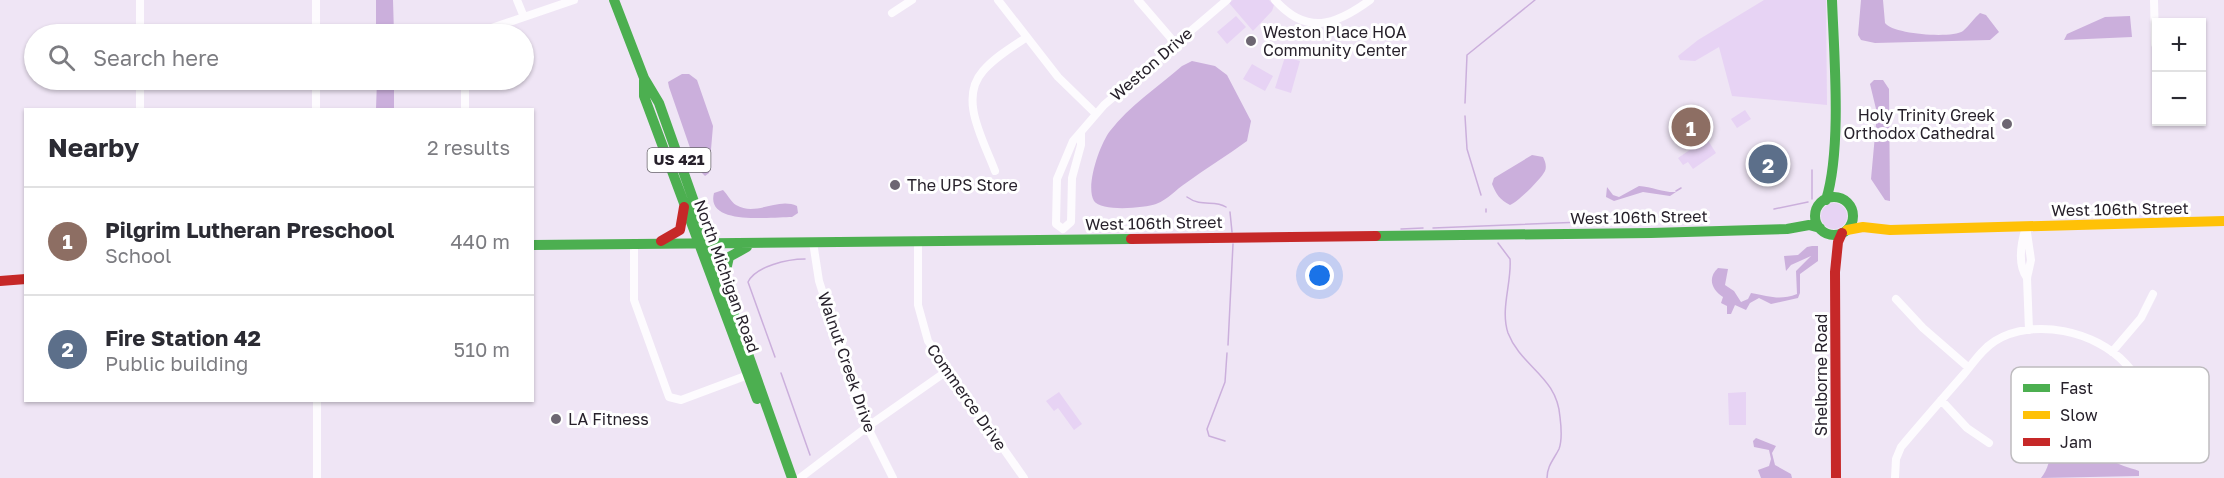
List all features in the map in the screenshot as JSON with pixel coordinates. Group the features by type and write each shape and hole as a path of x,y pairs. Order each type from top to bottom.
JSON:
{"street":[{"path":"140,0 140,24"},
{"path":"316,0 316,24"},
{"path":"517,0 524,17"},
{"path":"503,24 574,0"},
{"name":"North Michigan Road","path":"614,0 644,78 659,103 748,375 759,404 767,411"},
{"path":"892,13 912,0"},
{"path":"998,0 1064,84 1095,113"},
{"path":"1138,0 1175,43"},
{"name":"Weston Drive","path":"1081,133 1081,145 1072,178 1071,222 1063,234 1056,224 1058,179 1067,152 1095,113 1227,0"},
{"path":"1275,0 1295,18 1322,23 1345,18 1370,0"},
{"path":"1833,0 1831,191 1817,211 1816,220 1821,230 1832,235 1845,232 1852,222 1852,212 1839,187 1833,144"},
{"path":"2154,0 2154,18"},
{"path":"995,171 974,112 973,89 986,68 1027,37"},
{"name":"North Michigan Road","path":"644,78 644,96 684,203 723,284 792,478"},
{"path":"140,90 140,108"},
{"path":"316,90 316,108"},
{"path":"465,90 465,108"},
{"path":"1826,200 1836,198 1846,202"},
{"path":"655,244 680,231 683,224 684,203"},
{"name":"West 106th Street","path":"1775,228 1801,220 1817,211"},
{"name":"West 106th Street","path":"1852,212 1862,220 1909,228"},
{"name":"West 106th Street","path":"1845,232 1861,227 2224,221"},
{"name":"West 106th Street","path":"534,245 918,240 1063,234 1651,233 1775,228 1788,230 1813,225 1821,230"},
{"path":"2026,226 2031,260 2027,278 2029,330"},
{"name":"Shelborne Road","path":"1821,230 1831,248 1835,272"},
{"name":"Shelborne Road","path":"1836,478 1835,272 1837,242 1845,232"},
{"name":"Commerce Drive","path":"918,240 920,319 928,341 1024,478"},
{"name":"Walnut Creek Drive","path":"813,242 819,281 867,427 893,478"},
{"path":"723,284 728,256 735,249 754,243"},
{"path":"634,244 634,300 669,397 681,400 748,375"},
{"path":"0,281 24,279"},
{"path":"2112,352 2141,318 2153,294"},
{"path":"1896,299 1929,333 1969,368"},
{"path":"1896,478 1896,459 1901,447 1995,341 2029,330 2066,332 2098,343 2112,352 2126,367"},
{"path":"800,478 867,427 947,371"},
{"path":"1941,400 1967,428 1989,443"},
{"path":"316,478 317,402"}],"shaded area":[{"path":"376,0 393,0 394,24 376,24"},
{"path":"1233,0 1269,0 1274,5 1272,11 1253,31 1229,3"},
{"path":"1764,0 1826,0 1827,105 1732,96 1719,47 1695,61 1680,60 1678,56 1698,40"},
{"path":"1861,0 1883,0 1885,23 1898,30 1947,35 1963,31 1980,13 1986,15 1999,32 1990,40 1875,43 1861,40 1858,35"},
{"path":"1236,16 1246,27 1227,44 1217,32"},
{"path":"2130,16 2132,37 2064,40 2067,34 2105,17"},
{"path":"1285,57 1300,61 1291,93 1275,88"},
{"path":"1192,61 1215,66 1227,75 1251,121 1247,141 1165,200 1156,204 1114,208 1098,204 1094,201 1092,194 1092,176 1102,145 1110,131 1144,97 1182,66"},
{"path":"1252,64 1273,76 1265,91 1243,79"},
{"path":"682,74 689,74 697,80 713,126 709,173 705,176 697,168 669,87 668,82"},
{"path":"1874,80 1883,80 1889,89 1890,201 1885,200 1871,179 1877,113 1870,84"},
{"path":"377,90 394,90 394,108 376,108"},
{"path":"1745,110 1751,119 1737,128 1731,119"},
{"path":"1700,135 1704,140 1707,139 1716,153 1693,169 1688,162 1683,165 1678,158 1700,143 1696,137"},
{"path":"1532,155 1543,157 1546,165 1545,171 1529,190 1510,205 1497,194 1492,184 1494,178"},
{"path":"1639,186 1676,192 1670,196 1643,192 1614,201 1606,197 1607,187 1613,195 1619,197"},
{"path":"723,190 734,204 744,208 789,204 797,206 798,213 792,217 771,218 730,215 720,211 714,204 714,193"},
{"path":"1834,203 1843,207 1847,216 1843,225 1834,229 1825,225 1821,216 1825,207"},
{"path":"1818,246 1818,261 1800,274 1798,298 1771,304 1759,298 1750,303 1746,310 1735,305 1731,314 1727,314 1727,306 1721,303 1723,297 1712,284 1713,276 1718,268 1728,269 1725,285 1734,291 1741,302 1748,299 1751,293 1774,297 1791,296 1797,294 1796,271 1811,256 1791,265 1786,271 1784,256 1798,255 1807,247"},
{"path":"1059,392 1082,424 1074,430 1058,408 1054,411 1046,401"},
{"path":"1746,392 1746,425 1729,425 1728,393"},
{"path":"1756,438 1776,446 1772,453 1775,465 1791,474 1792,478 1761,478 1758,470 1769,466 1771,459 1769,450 1754,447 1753,441"},
{"path":"2048,463 2116,463 2139,471 2139,476 2041,478"}],"waterway":[{"path":"1465,103 1467,55 1535,0"},
{"path":"1465,116 1467,149 1481,195"},
{"path":"1812,170 1812,199"},
{"path":"1676,191 1681,188"},
{"path":"1187,197 1198,202 1226,207"},
{"path":"1774,209 1808,202"},
{"path":"1230,212 1232,232"},
{"path":"1433,228 1583,222"},
{"path":"1401,229 1423,228"},
{"path":"1498,243 1510,259 1505,315 1508,333 1521,355 1546,381 1557,403 1561,424 1561,442 1549,466 1547,478"},
{"path":"1228,345 1233,244"},
{"path":"775,357 748,282 752,276 765,268 790,260 805,259"},
{"path":"1225,441 1209,436 1207,429 1225,382 1227,353"},
{"path":"781,373 810,455"}],"traffic: fast":[{"path":"614,0 644,78 659,103 792,478"},
{"path":"1826,200 1831,179 1835,129 1832,0"},
{"path":"644,80 644,96 757,399"},
{"path":"1834,197 1847,203 1853,216 1847,229 1834,235 1821,229 1815,216 1821,203 1834,197"},
{"path":"1376,236 1651,233 1787,229 1809,225 1820,228"},
{"path":"534,245 1131,239"},
{"path":"723,284 729,257 747,247"}],"traffic: slow":[{"path":"1847,230 1863,227 1890,230 2224,221"}],"traffic: jam":[{"path":"661,241 680,230 684,207"},
{"path":"1836,478 1835,272 1838,242 1842,233"},
{"path":"1131,239 1376,236"},
{"path":"0,281 24,279"}],"place":[{"name":"Weston Place HOA Community Center","path":"1251,41"},
{"name":"Holy Trinity Greek Orthodox Cathedral","path":"2007,124"},
{"name":"Pilgrim Lutheran Preschool","path":"1691,127"},
{"name":"Fire Station 42","path":"1768,164"},
{"name":"The UPS Store","path":"895,185"},
{"name":"LA Fitness","path":"556,419"}]}
